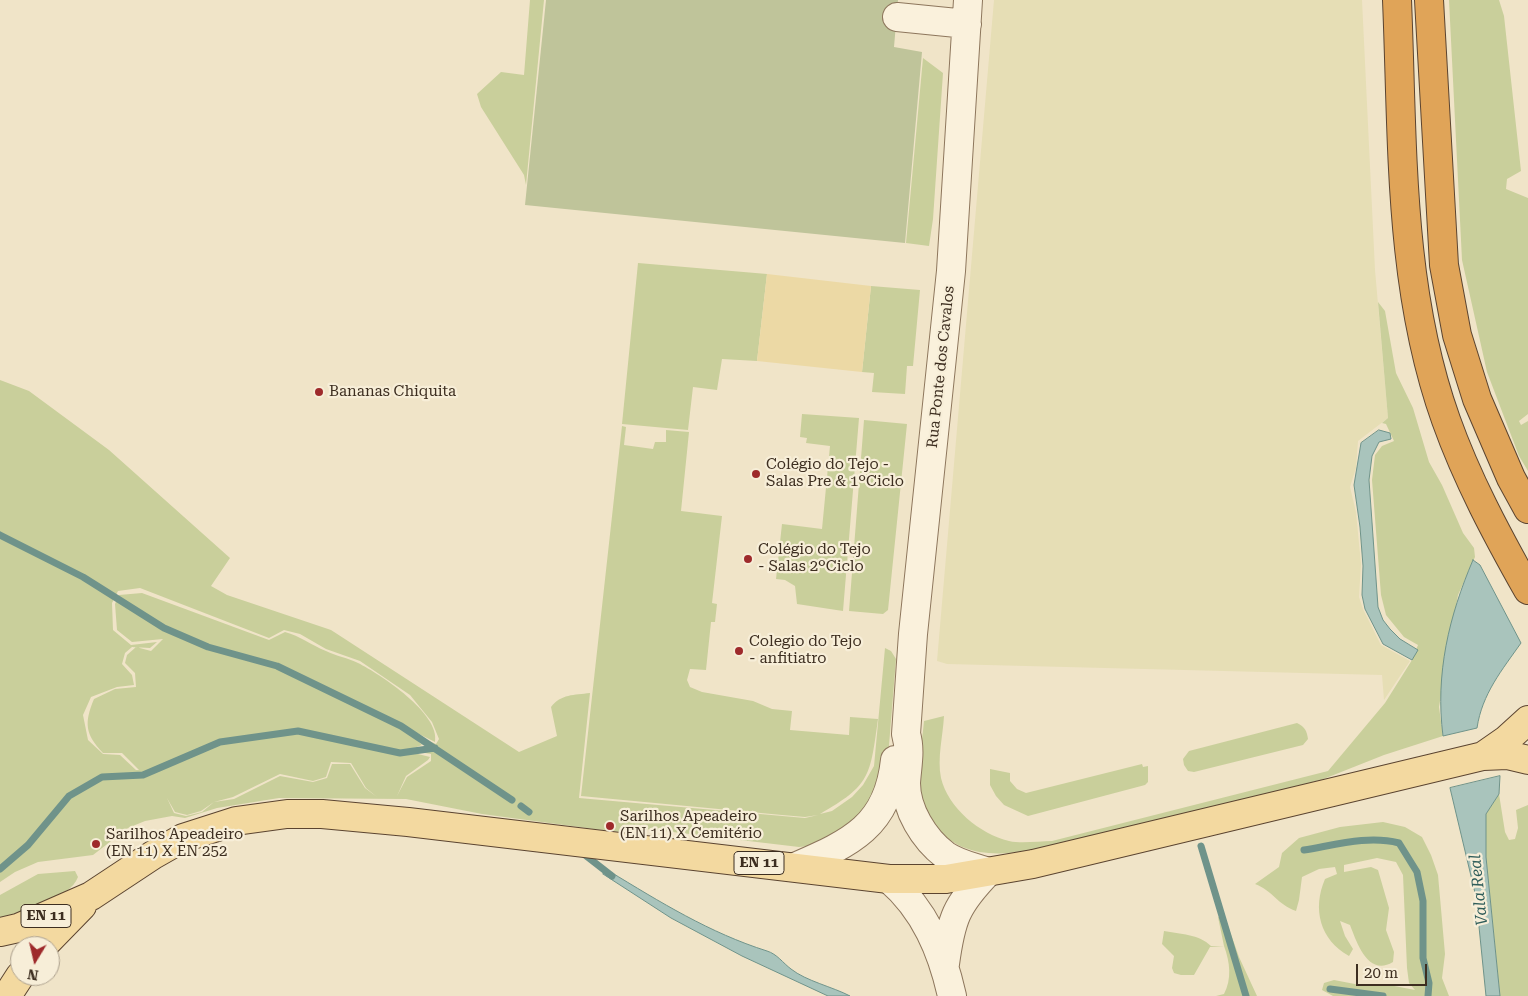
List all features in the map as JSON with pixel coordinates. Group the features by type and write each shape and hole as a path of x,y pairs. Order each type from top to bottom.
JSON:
{"highway":[{"path":"1397,0 1405,202 1418,311 1440,401 1456,448 1478,496 1528,590"},
{"path":"1430,0 1444,265 1457,335 1477,399 1511,478 1528,509"}],"main road":[{"name":"EN 11","path":"1483,756 1506,740 1528,720"},
{"name":"EN 11","path":"0,932 18,928 91,896 153,855 183,838 236,821 287,814 322,814 408,822 889,879 946,878 988,872 1133,841 1483,756 1508,755 1528,760"},
{"name":"EN 11","path":"53,936 91,896"}],"street":[{"path":"897,17 968,12"},
{"name":"Rua Ponte dos Cavalos","path":"906,734 913,634 951,271 968,12"},
{"path":"795,868 850,840 877,814 890,793 897,745 906,734"},
{"path":"906,734 910,747 907,792 916,821 946,856 988,872 966,896 955,915 945,964"},
{"path":"889,879 919,911 945,964 952,996"}],"shaded area":[{"path":"994,0 1362,0 1375,270 1388,418 1358,441 1356,468 1350,487 1356,512 1361,564 1359,597 1363,609 1381,645 1410,661 1384,700 1382,675 947,664 937,661"}],"green space":[{"path":"530,0 544,0 526,185 524,175 481,107 477,94 501,72 524,75"},
{"path":"546,0 898,0 894,47 922,52 905,243 525,205"},
{"path":"1449,0 1499,0 1504,16 1521,171 1507,179 1506,189 1528,198 1528,414 1519,421 1521,425 1528,421 1528,471 1519,456 1487,372 1462,260"},
{"path":"923,58 943,73 933,219 929,246 906,243"},
{"path":"638,263 767,274 757,361 722,359 717,390 693,387 688,430 622,424"},
{"path":"871,286 920,290 913,366 907,366 905,394 872,392 874,373 862,372"},
{"path":"1378,302 1385,311 1396,373 1413,408 1429,462 1442,485 1463,533 1474,548 1475,557 1458,595 1439,707 1443,736 1384,755 1321,780 1050,847 1018,852 986,853 956,844 943,835 927,814 918,790 924,721 944,716 940,770 941,778 950,800 977,826 998,838 1014,842 1030,842 1052,841 1328,771 1385,703 1412,660 1418,645 1404,637 1386,615 1381,595 1372,480 1375,455 1382,446 1394,441 1386,424 1382,423 1388,418"},
{"path":"0,380 29,391 109,450 230,558 211,586 227,595 331,630 519,752 557,736 551,707 555,703 564,697 590,693 579,798 805,818 818,815 805,817 581,796 622,426 626,427 624,445 653,449 655,442 666,442 666,430 689,432 681,511 722,516 712,603 717,604 715,622 711,622 706,670 690,669 687,680 690,687 702,692 753,701 772,709 792,711 790,730 849,735 850,717 878,719 873,754 865,777 849,795 820,814 832,811 852,797 863,785 874,766 885,648 891,651 896,659 887,770 864,815 818,845 799,847 634,828 619,832 482,814 406,799 279,798 217,808 185,818 172,816 145,821 128,828 93,855 38,862 15,872 0,882","holes":["140,588 269,638 284,630 300,634 326,649 360,661 410,695 432,722 439,739 436,744 420,737 426,745 419,752 431,754 431,761 407,777 397,796 406,776 430,757 414,753 414,748 422,745 414,737 417,733 435,742 434,731 429,719 407,696 394,685 354,661 330,653 285,632 269,640 142,593 119,595 115,604 117,630 132,642 163,639 151,651 137,647 150,648 157,642 131,645 113,630 112,603 118,591","132,647 136,647 127,655 125,663 135,673 136,687 115,689 94,699 89,715 88,728 93,740 103,753 122,753 139,770 136,770 120,755 103,754 88,740 83,715 91,697 117,687 134,685 132,675 122,664 125,653","331,762 351,763 366,788 377,797 365,788 350,764 332,764 327,778 313,782 280,776 234,799 214,802 233,797 280,774 313,781 326,777","167,798 175,812 187,815 201,811 214,802 202,812 186,816 174,813"]},
{"path":"802,414 859,418 843,611 797,604 795,586 785,580 776,579 782,524 822,529 830,446 806,443 807,438 800,437"},
{"path":"864,420 907,424 888,610 883,614 849,611"},
{"path":"1297,723 1304,728 1307,734 1308,739 1303,745 1194,772 1188,771 1184,765 1183,759 1189,751"},
{"path":"1142,764 1143,767 1148,766 1148,782 1145,785 1028,816 1004,805 990,785 990,769 1010,773 1010,781 1017,789 1026,793"},
{"path":"1499,794 1505,832 1509,840 1515,839 1518,828 1516,810 1528,805 1528,996 1500,996 1486,857 1486,814"},
{"path":"1383,822 1405,827 1422,837 1431,855 1438,875 1445,954 1442,978 1449,996 1333,996 1322,990 1324,983 1334,980 1360,985 1384,984 1415,990 1409,983 1407,968 1403,875 1396,862 1377,858 1344,865 1344,872 1371,867 1378,870 1389,908 1386,930 1394,952 1393,962 1384,965 1370,962 1360,949 1350,925 1340,921 1345,936 1353,949 1349,956 1339,949 1325,933 1321,923 1319,901 1325,879 1337,874 1335,867 1319,869 1302,877 1296,911 1284,905 1266,890 1255,884 1279,867 1282,853 1299,838 1340,827"},
{"path":"75,871 78,877 65,892 44,904 0,920 0,895 38,874"},
{"path":"1218,917 1226,920 1239,957 1257,996 1216,996 1224,994 1229,976 1228,958"},
{"path":"1164,931 1195,937 1211,946 1224,946 1210,947 1194,975 1181,975 1174,973 1172,968 1174,956 1162,944"}],"sand":[{"path":"767,274 871,286 862,372 757,361"}],"water":[{"path":"1379,430 1390,433 1391,439 1379,442 1372,456 1369,480 1378,607 1383,620 1390,629 1400,639 1418,650 1412,660 1383,644 1365,609 1362,595 1363,566 1354,485 1361,443"},
{"path":"1473,560 1480,565 1521,643 1488,693 1477,728 1443,736 1441,690 1446,646 1457,602"},
{"name":"Vala Real","path":"1500,776 1499,794 1486,814 1486,857 1500,996 1486,996 1476,897 1450,788"},
{"path":"609,871 705,926 746,944 771,952 797,973 850,996 828,996 742,956 671,918 603,874"}],"waterway":[{"path":"0,535 83,577 164,628 208,647 277,666 401,726 512,800"},
{"path":"0,869 28,845 69,796 102,777 143,775 220,742 298,731 400,753 435,748"},
{"path":"521,806 529,812"},
{"path":"1304,850 1363,840 1399,843 1417,872 1423,901 1423,958 1429,983 1428,996"},
{"path":"1201,846 1246,996"},
{"path":"585,855 612,876"},
{"path":"1330,989 1383,996"}],"place":[{"name":"Bananas Chiquita","path":"319,392"},
{"name":"Colégio do Tejo - Salas Pre & 1ºCiclo","path":"756,474"},
{"name":"Colégio do Tejo - Salas 2ºCiclo","path":"748,559"},
{"name":"Colegio do Tejo - anfitiatro","path":"739,651"},
{"name":"Sarilhos Apeadeiro (EN 11) X Cemitério","path":"610,826"},
{"name":"Sarilhos Apeadeiro (EN 11) X EN 252","path":"96,844"}]}
